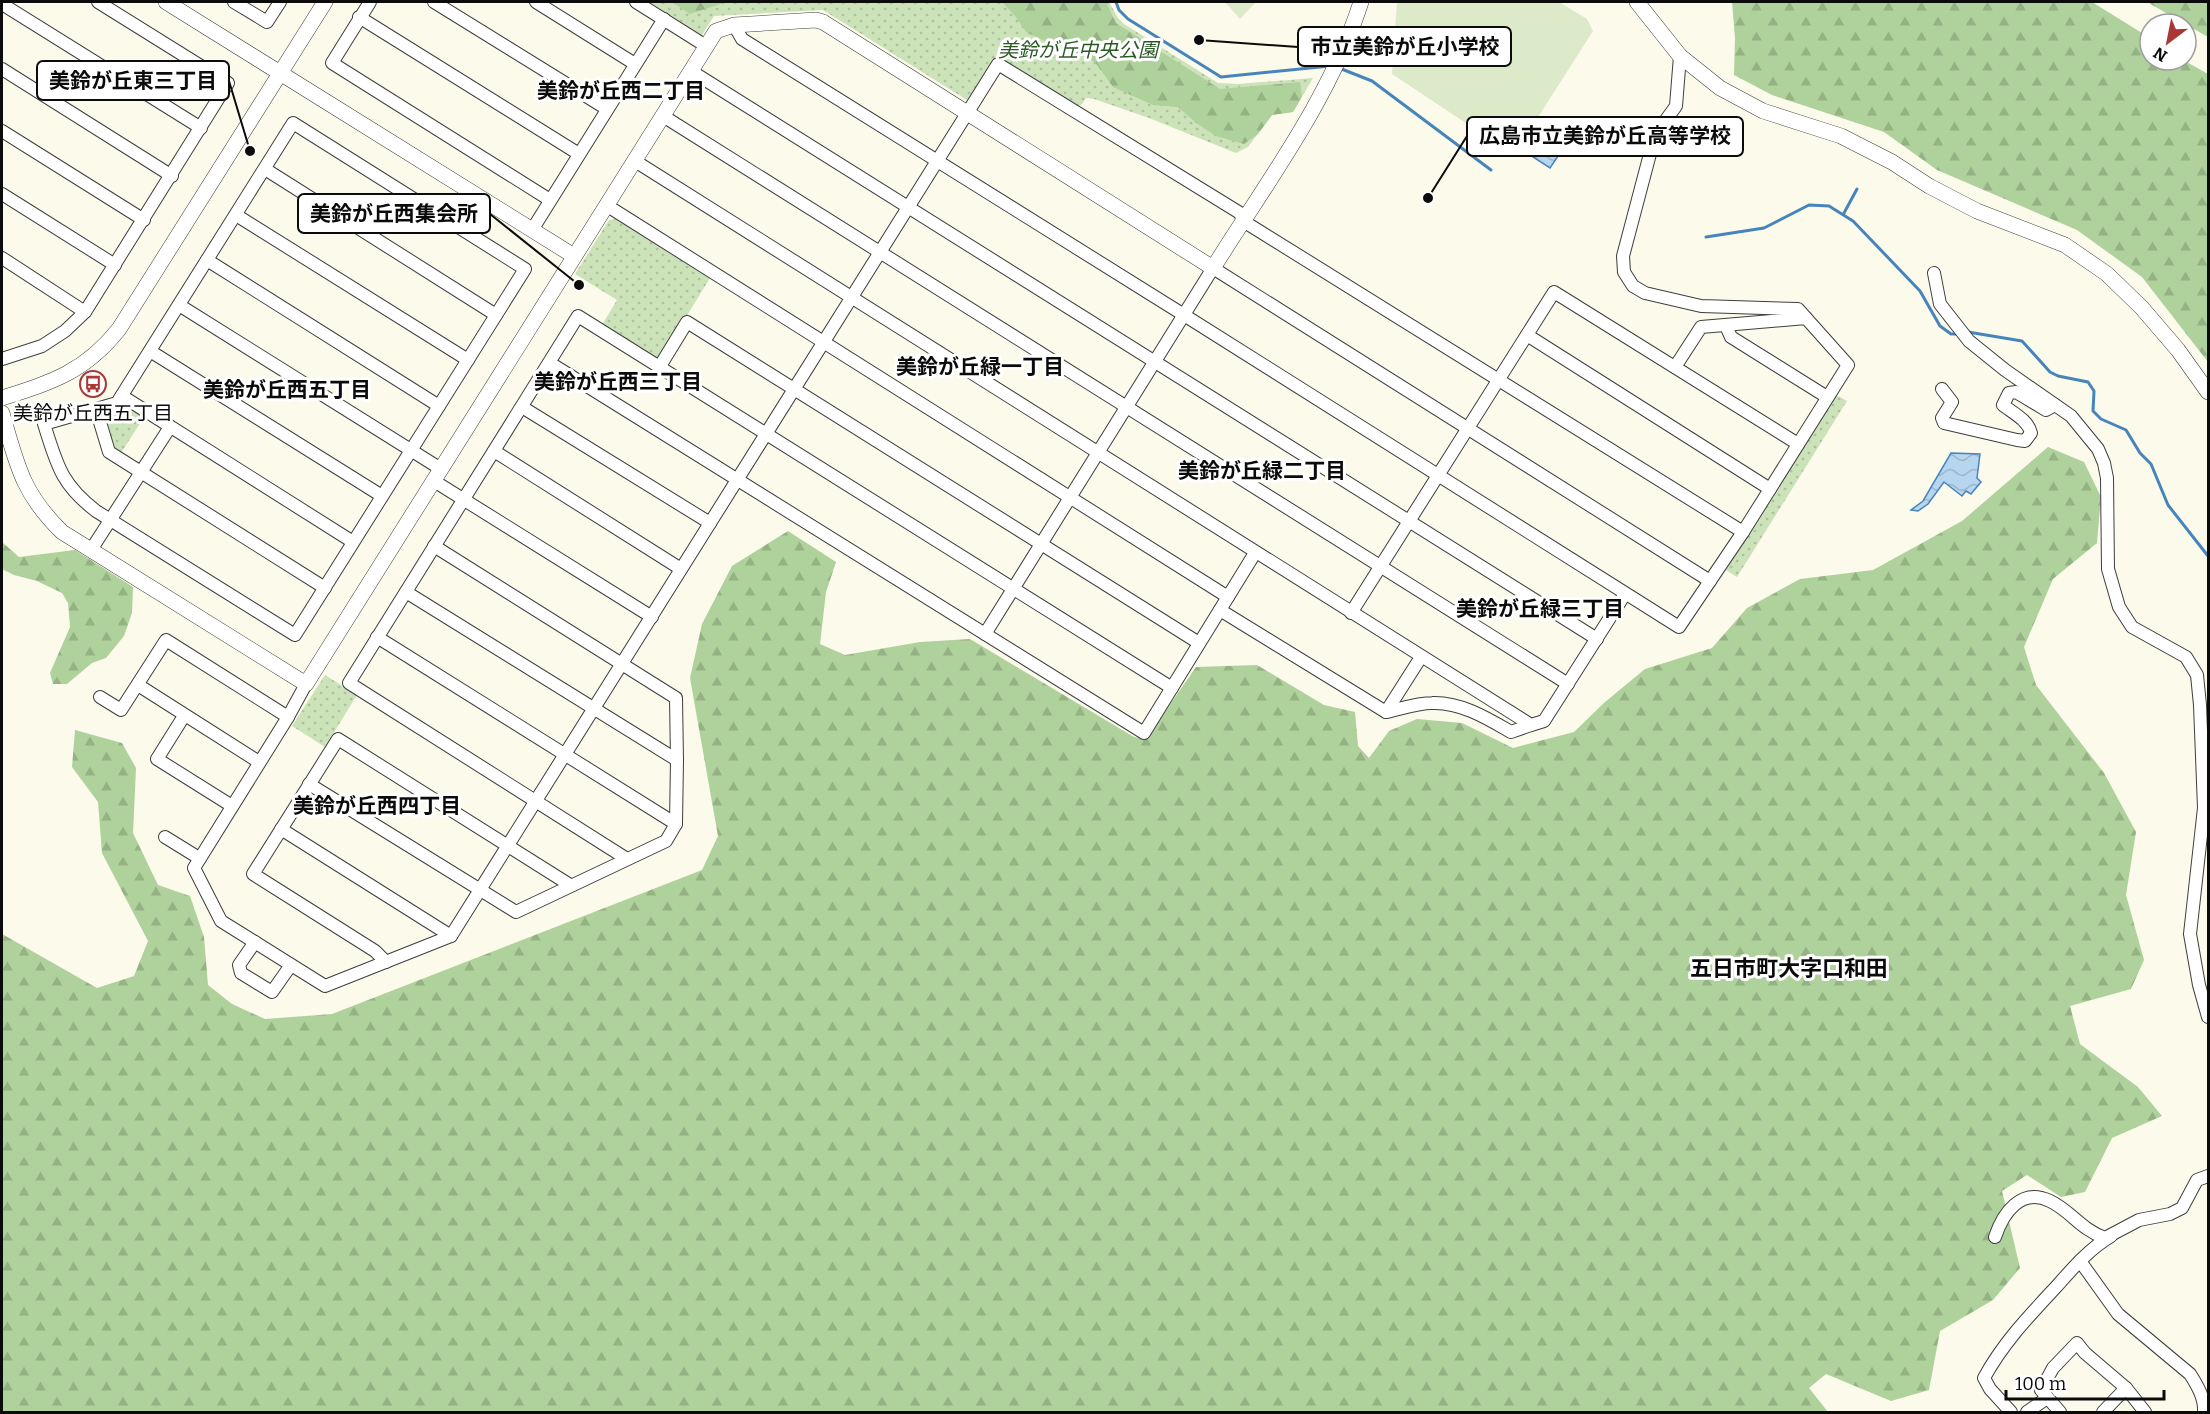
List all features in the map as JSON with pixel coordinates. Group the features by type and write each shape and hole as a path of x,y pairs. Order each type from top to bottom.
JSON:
{"street":[{"path":"2,359 42,346 64,331 85,312 228,84 98,2"},
{"path":"166,2 574,256"},
{"path":"234,2 267,22 280,2"},
{"path":"2,398 71,373 109,342 325,2"},
{"path":"370,2 332,63 550,200"},
{"path":"434,2 607,109"},
{"path":"536,2 635,64"},
{"path":"636,2 706,46"},
{"path":"985,634 1316,105 1340,57 1361,2"},
{"path":"1637,2 1680,56 1720,88 1763,111 1840,136 1892,162 1929,186 1977,211 2065,244 2107,274 2142,308 2178,350 2208,392"},
{"path":"2,4 201,128"},
{"path":"359,17 579,154"},
{"path":"532,230 664,19"},
{"path":"1710,581 1466,429 1214,268 967,112 823,22 816,20 734,24 716,31 706,46 306,684 194,868 221,921 325,986 451,936 825,342 967,112 998,64 1240,213 1243,221 1743,532"},
{"path":"734,24 742,39 1679,627 1743,532 1848,365 1798,309 1712,308 1645,293 1633,286 1624,272 1623,256 1655,135 1676,106 1680,56"},
{"path":"2,69 172,176"},
{"path":"691,71 1597,639"},
{"path":"663,116 1568,684"},
{"path":"293,123 525,269 295,635 80,499 69,487 58,468 44,424 117,403 265,169 293,123"},
{"path":"2,131 144,220"},
{"path":"635,161 1351,614 1531,725"},
{"path":"265,169 496,315"},
{"path":"2,194 115,265"},
{"path":"606,205 1228,597"},
{"path":"236,215 468,360"},
{"path":"2,258 85,312"},
{"path":"207,260 439,406"},
{"path":"1934,273 1940,304 1969,341 2080,425 2098,449 2104,463 2107,487 2108,569 2119,608 2132,627 2186,657 2194,669 2198,680 2204,808 2190,934 2199,985 2208,1017"},
{"path":"1351,614 1554,292 1797,444"},
{"path":"179,304 411,451 463,500 652,617"},
{"path":"627,859 349,683 578,316 1172,688"},
{"path":"1675,367 1701,327 1806,318"},
{"path":"660,366 687,322 1200,643"},
{"path":"1726,326 1731,337 1827,397"},
{"path":"1527,335 1770,489"},
{"path":"150,351 382,496"},
{"path":"550,363 1144,733 1256,554"},
{"path":"1942,389 1952,402 1942,418 1944,423 2017,440 2025,441 2031,433 2030,427 2003,405 2009,393 2016,392 2046,410 2055,405"},
{"path":"122,396 354,542"},
{"path":"522,407 710,523"},
{"path":"96,409 109,452 325,588"},
{"path":"2,413 19,473 30,496 43,514 62,532 306,684"},
{"path":"91,550 170,427"},
{"path":"494,451 681,569"},
{"path":"309,784 516,912 666,841 676,825 676,698 434,546"},
{"path":"406,592 677,760"},
{"path":"1220,610 1386,712 1432,702 1456,706 1477,713 1511,732 1544,721 1625,594"},
{"path":"377,637 676,825"},
{"path":"100,697 121,710 166,640 288,717"},
{"path":"1386,712 1421,657"},
{"path":"138,685 259,762"},
{"path":"184,716 157,759 231,806"},
{"path":"386,962 375,951 253,874 338,739 570,885"},
{"path":"281,829 451,936"},
{"path":"165,837 200,858"},
{"path":"255,942 239,965 241,973 272,992 291,964"},
{"path":"2011,1413 1990,1389 1984,1378 1999,1352 2098,1244 2139,1220 2170,1214 2182,1208 2197,1180 2208,1176"},
{"path":"1995,1237 1999,1224 2010,1207 2032,1198 2053,1202 2094,1234 2105,1238 2112,1235"},
{"path":"2080,1261 2118,1314 2190,1374 2198,1386 2204,1413"},
{"path":"2060,1413 2041,1390 2053,1368 2077,1343 2126,1388 2145,1413"},
{"path":"2103,1413 2126,1388"},
{"path":"2027,1413 2047,1398"}],"green space":[{"name":"美鈴が丘中央公園","path":"649,2 1109,2 1124,24 1218,83 1237,84 1313,78 1293,112 1272,115 1248,147 1236,153 1094,99 1086,98 1081,105 1076,106 997,56 970,99 967,100 823,10 714,16 702,35"},
{"path":"672,2 727,2 690,14"},
{"path":"1002,2 1106,2 1116,23 1220,89 1300,82 1302,97 1293,112 1272,115 1258,134 1244,144 1216,136 1178,107 1153,105 1113,87 1095,62 1075,53 1060,57 1049,43 1026,32"},
{"path":"1225,2 1256,2 1240,19"},
{"path":"1397,2 1559,2 1587,19 1593,31 1514,155 1392,74"},
{"path":"1732,2 2092,2 2138,31 2138,72 2198,72 2198,68 2208,74 2208,362 2142,277 2077,230 1937,170 1884,132 1772,95 1734,75 1735,38"},
{"path":"2147,2 2208,2 2208,37 2198,31 2198,12 2164,12"},
{"path":"615,219 710,278 662,356 652,357 602,325 617,300 575,274 609,220"},
{"path":"1836,395 1847,401 1737,577 1726,570"},
{"path":"127,406 144,417 121,453 113,449 104,418 109,411"},
{"path":"2048,447 2084,462 2101,497 2097,543 2053,579 2024,647 2036,685 2104,773 2136,832 2126,895 2144,960 2131,989 2070,1006 2080,1044 2138,1087 2162,1116 2112,1138 2085,1192 2061,1197 2027,1175 2002,1191 2020,1268 1993,1300 1940,1331 1929,1390 1891,1401 1826,1374 1809,1388 1828,1412 2,1412 2,934 97,988 134,976 148,941 102,853 98,802 72,767 75,730 122,743 136,768 133,833 158,885 190,896 204,937 208,985 232,1004 265,1019 332,1014 702,870 718,836 690,678 702,624 732,566 788,531 836,562 826,592 820,644 845,655 920,642 970,639 1134,737 1146,739 1196,667 1257,665 1324,705 1355,712 1358,746 1369,758 1389,731 1417,719 1462,723 1513,748 1574,732 1605,702 1645,669 1712,648 1747,608 1800,579 1873,570 1962,521"},
{"path":"2,542 19,557 75,550 133,587 132,613 124,636 106,658 92,663 67,684 53,684 50,673 70,627 68,603 62,593 37,581 2,569"},
{"path":"325,675 357,695 325,747 292,726"}],"water":[{"path":"1551,121 1572,135 1550,168 1530,155"},
{"path":"1951,453 1980,454 1977,478 1981,482 1971,494 1966,491 1962,496 1944,482 1928,504 1918,511 1911,510 1923,501"}],"waterway":[{"path":"1116,2 1119,10 1128,19 1221,77 1330,66"},
{"path":"1339,68 1372,81 1491,170"},
{"path":"1844,213 1857,189"},
{"path":"1706,237 1764,228 1809,205 1829,206 1853,221 1920,291 1940,326 1951,334 1957,334"},
{"path":"1968,332 2022,341 2050,372 2058,376 2088,382 2094,391 2093,411 2101,419 2126,430 2140,453 2151,464 2168,505 2208,556"}],"place":[{"name":"市立美鈴が丘小学校","path":"1199,40"},
{"name":"美鈴が丘東三丁目","path":"250,151"},
{"name":"広島市立美鈴が丘高等学校","path":"1428,198"},
{"name":"美鈴が丘西集会所","path":"579,285"},
{"name":"美鈴が丘西五丁目","path":"93,384"}],"district":[{"name":"美鈴が丘西二丁目","path":"621,91"},
{"name":"美鈴が丘緑一丁目","path":"980,367"},
{"name":"美鈴が丘西三丁目","path":"618,382"},
{"name":"美鈴が丘西五丁目","path":"287,390"},
{"name":"美鈴が丘緑二丁目","path":"1262,471"},
{"name":"美鈴が丘緑三丁目","path":"1540,609"},
{"name":"美鈴が丘西四丁目","path":"377,806"},
{"name":"五日市町大字口和田","path":"1789,968"}]}
